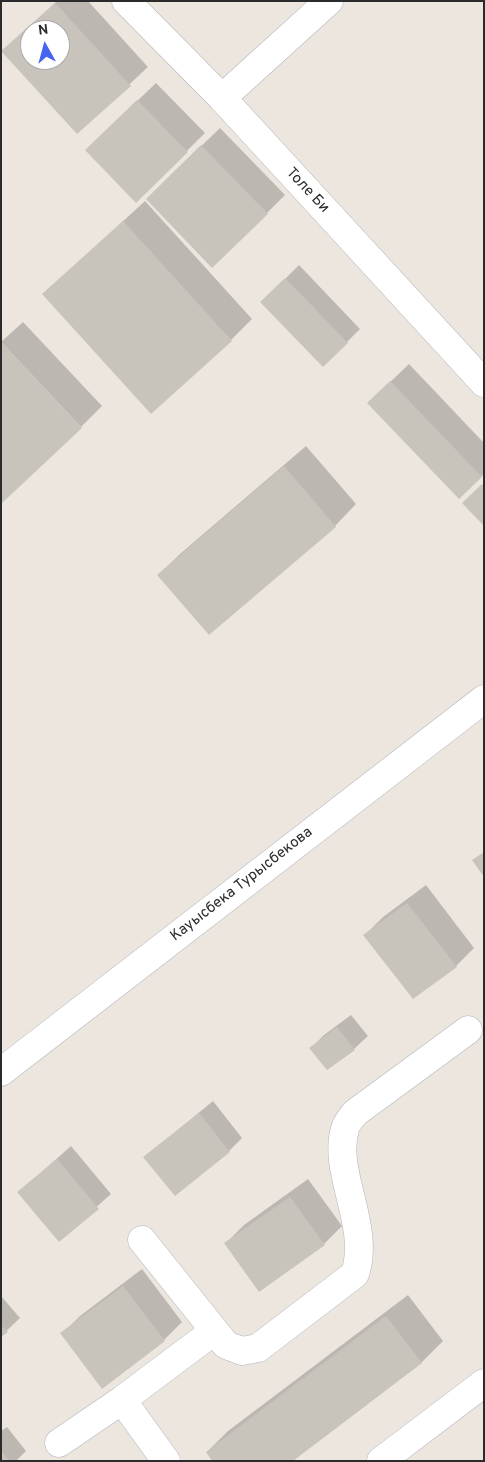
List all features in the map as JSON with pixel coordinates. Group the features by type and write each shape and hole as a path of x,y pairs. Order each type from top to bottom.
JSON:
{"street":[{"name":"Толе Би","path":"126,1 222,98 484,383"},
{"path":"222,98 329,1"},
{"name":"Кауысбека Турысбекова","path":"1,1072 484,699"},
{"path":"142,1240 226,1345 242,1351 258,1348 355,1274 359,1262 359,1244 342,1150 345,1127 355,1112 468,1030"},
{"path":"59,1443 122,1400 214,1331"},
{"path":"381,1461 484,1383"},
{"path":"122,1400 166,1461"}],"building":[{"path":"55,3 131,86 77,134 1,51 20,34 20,70 70,70 70,20 36,20"},
{"path":"137,100 188,152 136,203 85,150"},
{"path":"201,145 268,214 212,268 146,199"},
{"path":"123,221 232,341 151,414 42,294"},
{"path":"285,278 348,343 323,367 260,302"},
{"path":"1,342 82,428 1,504"},
{"path":"390,381 482,477 459,499 367,403"},
{"path":"284,466 336,527 209,635 157,575"},
{"path":"482,484 484,486 484,526 462,503"},
{"path":"484,852 484,877 472,860"},
{"path":"407,903 457,967 413,999 363,935"},
{"path":"337,1027 355,1050 327,1070 309,1048"},
{"path":"199,1113 230,1152 175,1196 143,1157"},
{"path":"57,1159 99,1209 59,1242 17,1192"},
{"path":"290,1197 325,1245 259,1292 224,1243"},
{"path":"123,1286 165,1341 102,1389 60,1333"},
{"path":"386,1316 422,1363 293,1461 212,1461 206,1452"},
{"path":"1,1325 8,1332 1,1337"},
{"path":"1,1450 9,1461 1,1461"}]}
